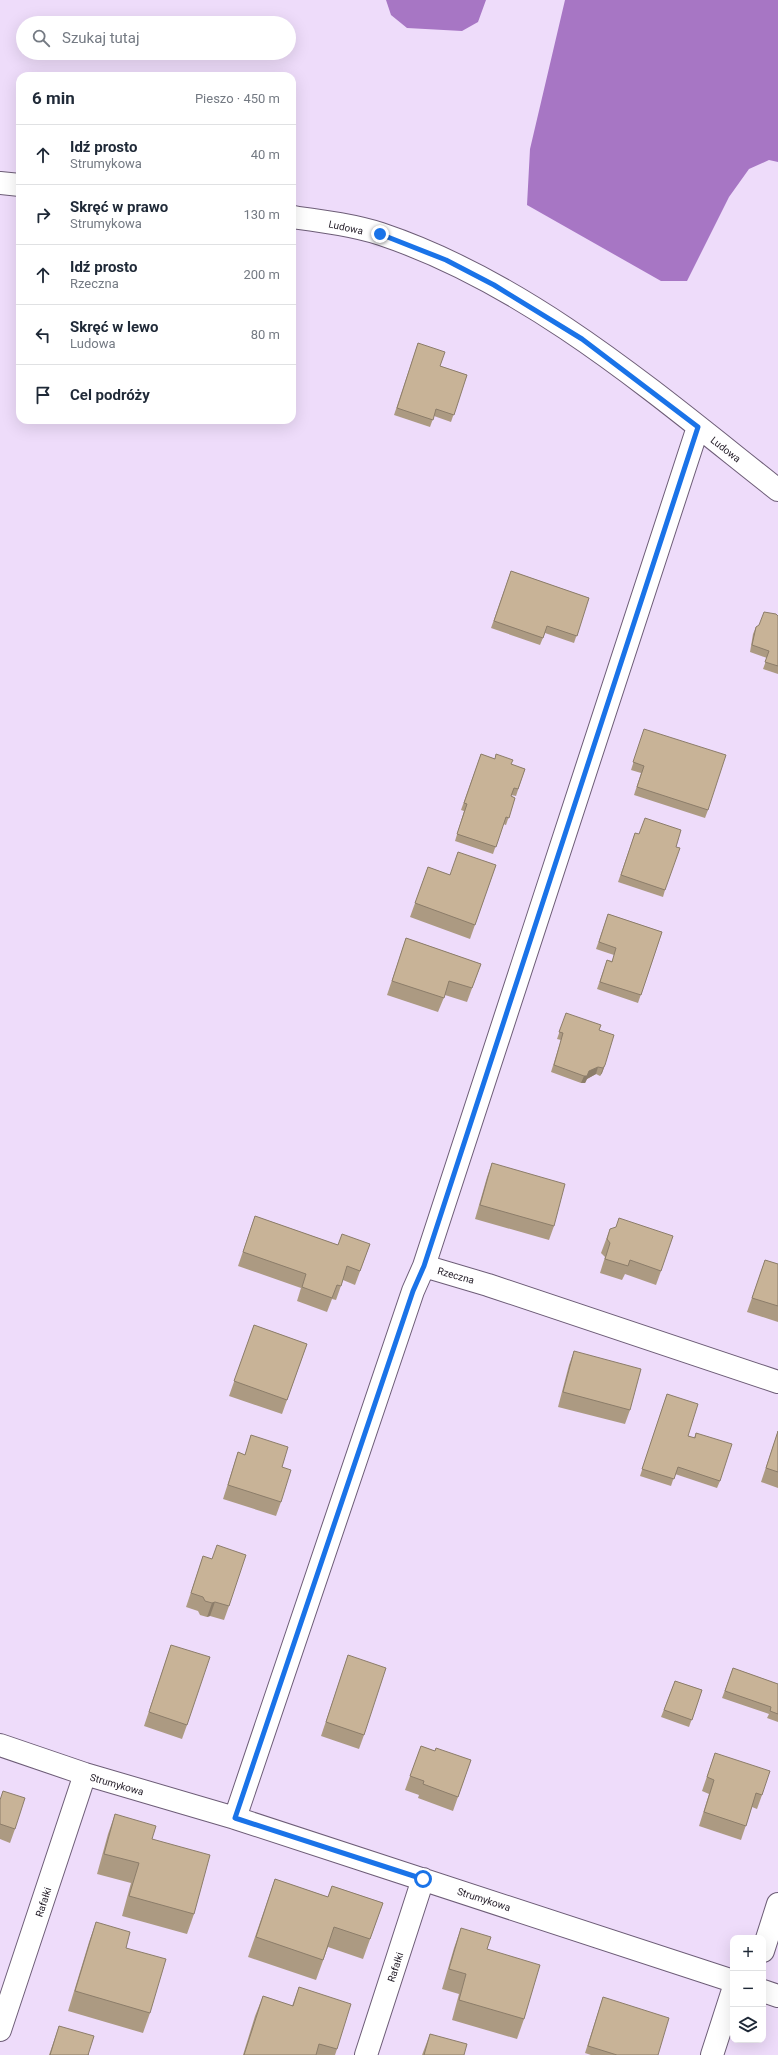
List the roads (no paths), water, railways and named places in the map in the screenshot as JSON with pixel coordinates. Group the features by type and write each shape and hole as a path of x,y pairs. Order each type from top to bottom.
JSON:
{"street":[{"path":"0,183 16,185"},
{"name":"Ludowa","path":"296,218 327,222 380,234 453,264 494,285 582,339 778,490"},
{"name":"Rzeczna","path":"698,427 424,1266 488,1285 778,1382"},
{"path":"235,1818 413,1291 424,1266"},
{"name":"Strumykowa","path":"0,1745 85,1774 235,1818 730,1980"},
{"name":"Rafałki","path":"0,2030 85,1774"},
{"name":"Rafałki","path":"366,2055 423,1879"},
{"path":"766,1942 778,1904"},
{"path":"766,1992 778,1996"},
{"path":"712,2055 730,1999"}]}
